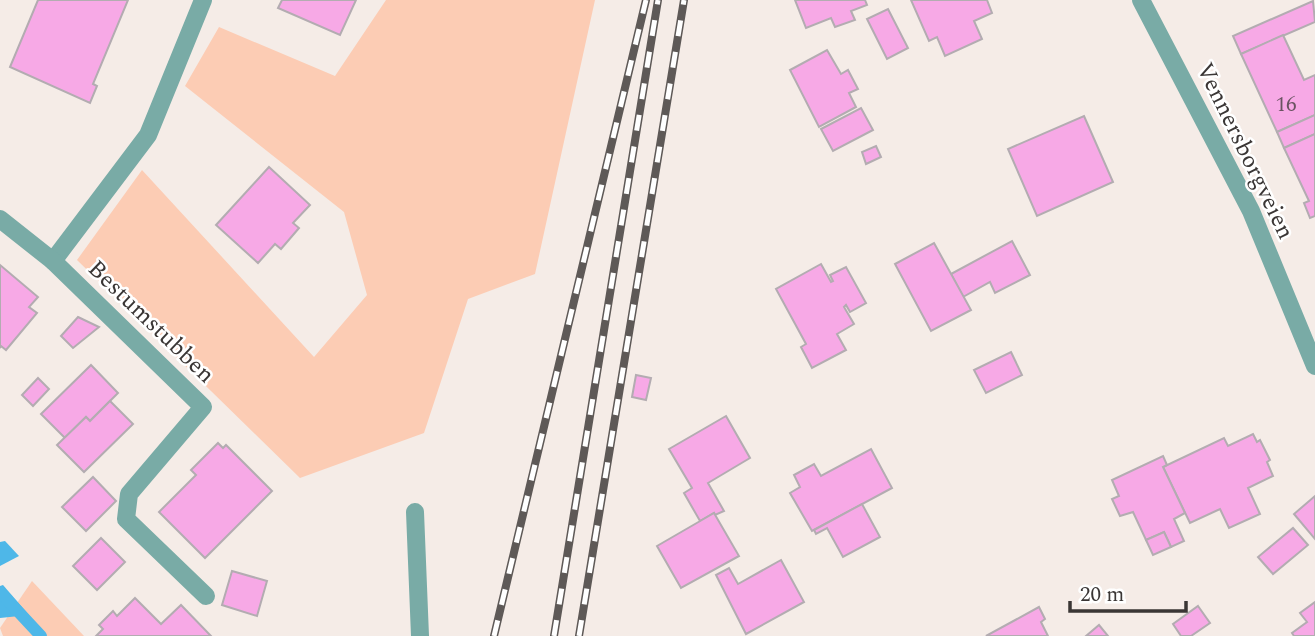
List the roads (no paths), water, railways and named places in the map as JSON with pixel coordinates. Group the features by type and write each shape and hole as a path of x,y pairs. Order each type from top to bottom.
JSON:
{"street":[{"path":"53,261 148,135 203,0"},
{"name":"Vennersborgveien","path":"1141,0 1251,211 1315,366"},
{"name":"Bestumstubben","path":"0,219 53,261 203,407 129,494 126,519 206,596"},
{"path":"415,512 420,636"}],"water":[{"path":"5,541 19,556 0,566 0,542"},
{"path":"3,585 29,615 0,618 0,586"}],"waterway":[{"path":"0,592 41,636"}],"railway":[{"path":"494,636 646,0"},
{"path":"554,636 658,0"},
{"path":"579,636 684,0"}]}
